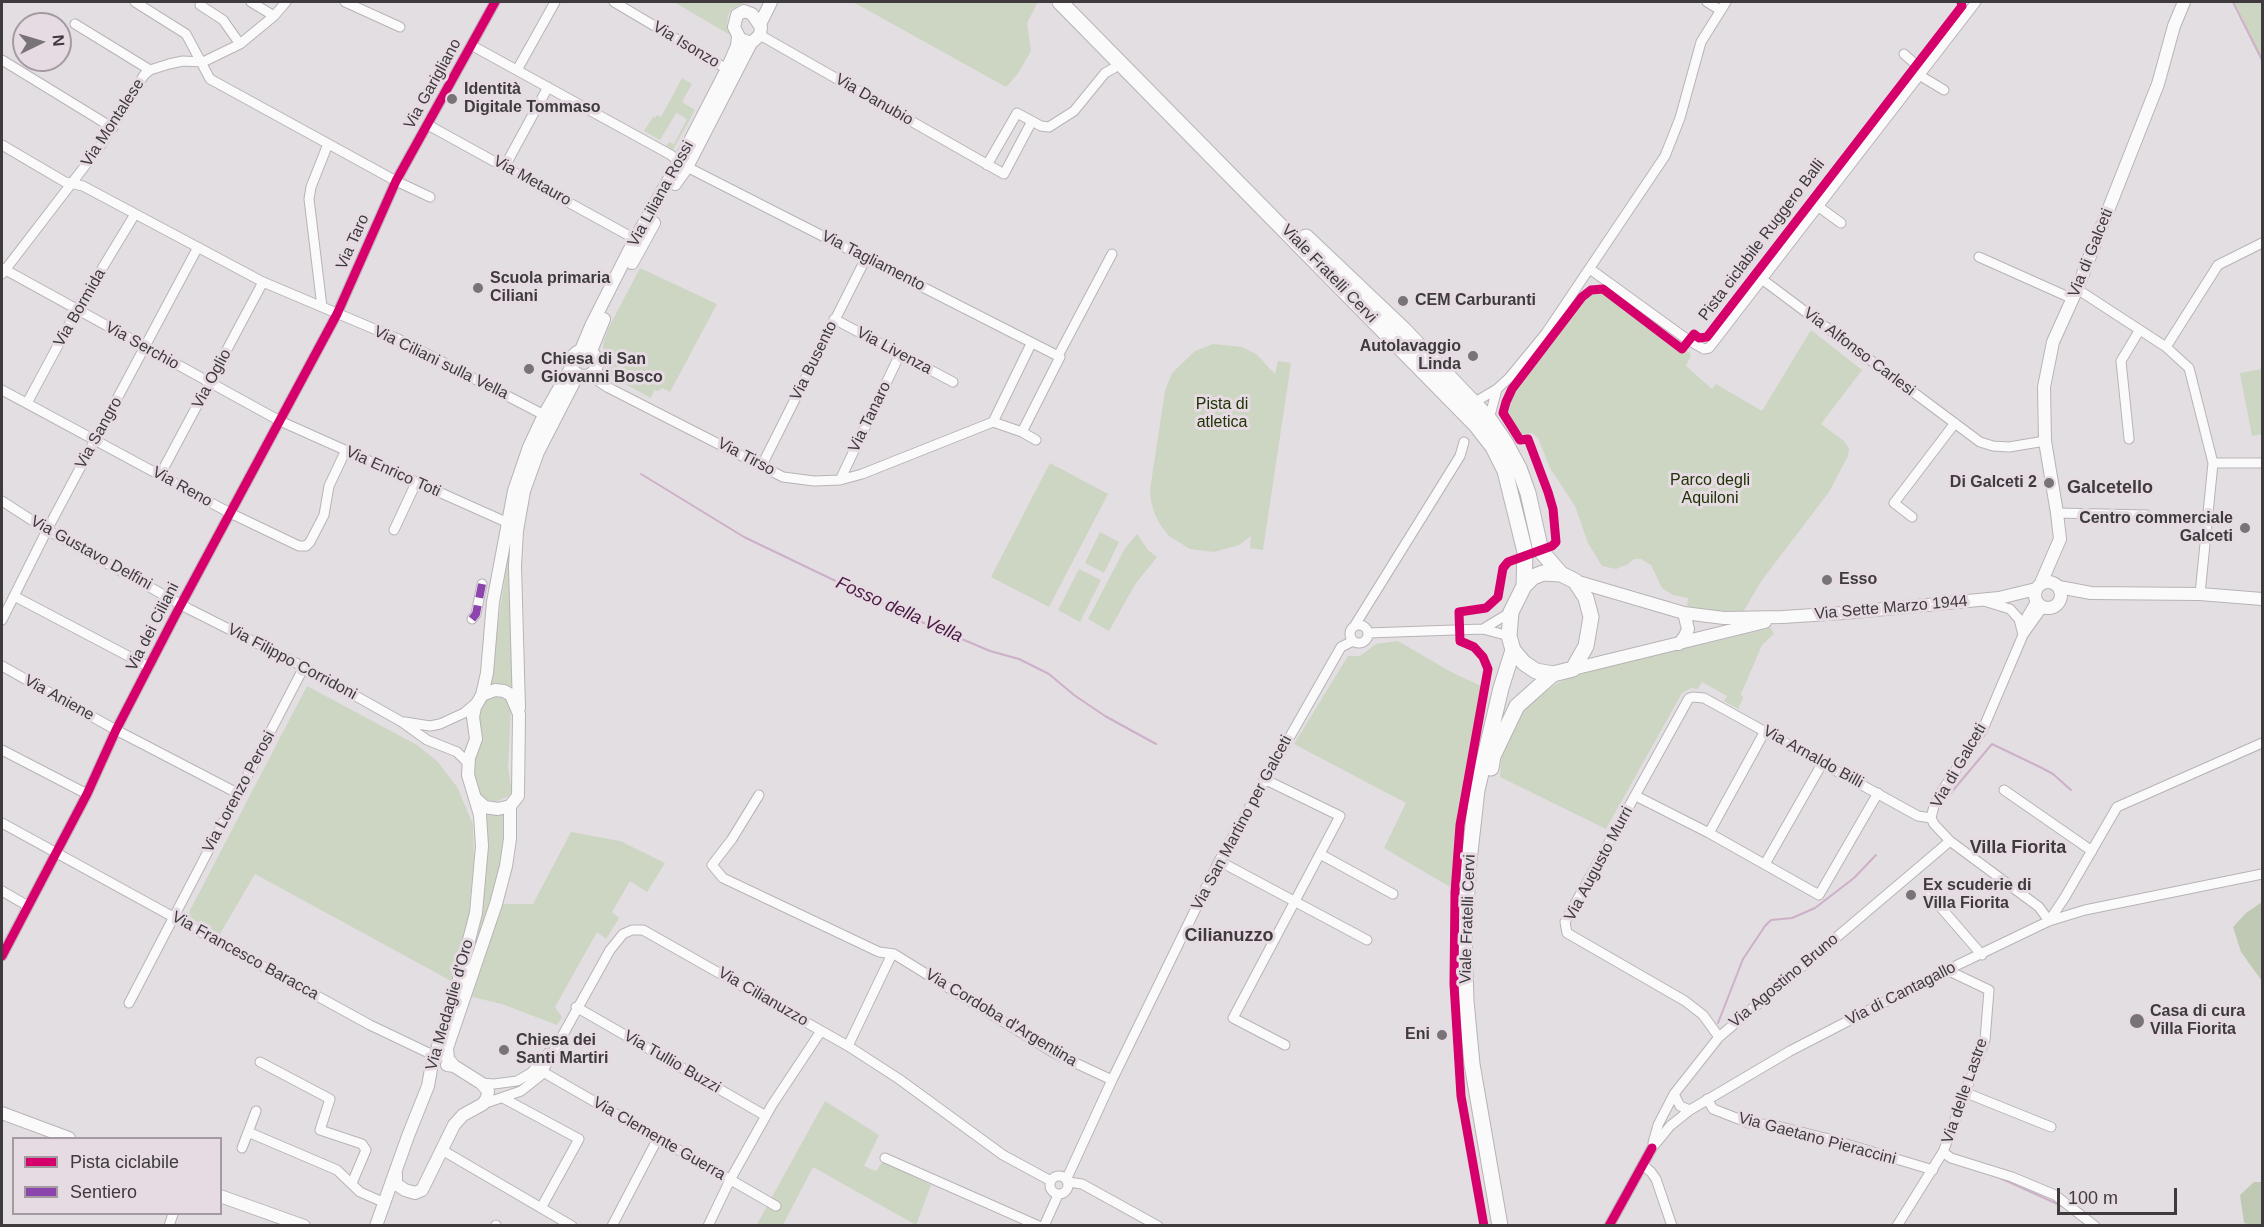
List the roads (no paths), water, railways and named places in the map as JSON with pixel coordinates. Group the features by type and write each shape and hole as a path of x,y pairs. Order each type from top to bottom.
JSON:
{"main road":[{"name":"Viale Fratelli Cervi","path":"1060,2 1476,425 1493,447 1505,471 1525,552 1524,586 1511,612 1511,643 1477,790 1464,936 1466,1001 1472,1065 1500,1226"},
{"name":"Viale Fratelli Cervi","path":"1072,2 1297,228 1404,330 1475,402 1505,442 1519,468 1528,493 1541,551 1561,574 1575,582"},
{"path":"1524,586 1533,577 1543,573 1561,574"},
{"path":"1573,669 1586,646 1591,617 1586,598 1575,582"},
{"path":"1511,643 1524,663 1536,671 1554,675"},
{"name":"Viale Fratelli Cervi","path":"1509,1226 1485,1095 1477,1022 1473,945 1477,861 1493,756 1517,706 1554,675 1573,669"}],"street":[{"path":"135,2 186,34 203,62 210,79 396,181 430,197"},
{"path":"251,2 274,16"},
{"name":"Via Montalese","path":"3,271 113,128 139,82 150,70 183,61 203,62 240,44 274,16 286,2"},
{"path":"345,2 400,27"},
{"name":"Via Garigliano","path":"396,181 495,2"},
{"path":"517,70 555,2"},
{"name":"Via Isonzo","path":"615,2 727,69"},
{"path":"744,11 755,2"},
{"name":"Via Liliana Rossi","path":"586,351 591,326 635,239 683,164 757,34 771,2"},
{"path":"1475,402 1497,389 1546,333 1665,156 1680,118 1701,42 1723,6 1707,2"},
{"path":"1590,269 1688,340 1706,350 1714,344 1920,72 1976,2"},
{"name":"Via di Galceti","path":"2049,921 2040,907 1950,841 1931,818 1937,800 1983,729 2023,635 2026,616 2038,596 2060,539 2045,441 2044,387 2053,342 2075,294 2158,84 2174,26 2184,2"},
{"path":"200,5 223,20 240,44"},
{"path":"738,37 757,34 752,14 744,11"},
{"name":"Via Liliana Rossi","path":"524,491 538,452 583,371 572,358 586,351 677,179 737,46 738,37 734,19 739,12 744,11"},
{"path":"75,24 150,70"},
{"name":"Via Danubio","path":"757,34 987,165"},
{"name":"Via Tagliamento","path":"471,45 671,155 683,164 1059,357"},
{"path":"1904,54 1920,72 1944,90"},
{"path":"2,60 113,128"},
{"path":"1032,121 1004,174 987,165 1017,113 1049,127 1060,122 1074,111 1105,73 1114,68"},
{"path":"505,166 548,87"},
{"name":"Via Metauro","path":"428,125 635,239"},
{"path":"322,307 309,199 311,186 328,144"},
{"path":"2,145 71,184 83,186 263,282 337,314"},
{"name":"Via Taro","path":"337,314 396,181"},
{"path":"1819,207 1841,223"},
{"name":"Via Bormida","path":"27,404 77,310 135,214"},
{"path":"2166,347 2218,265 2262,243"},
{"name":"Via Sangro","path":"2,620 47,530 198,247"},
{"path":"1022,432 1112,254"},
{"path":"1979,257 2075,294 2166,347 2189,368 2213,463 2200,594"},
{"name":"Via Busento","path":"762,465 866,258"},
{"name":"Via Serchio","path":"3,271 280,421"},
{"name":"Via Alfonso Carlesi","path":"1763,280 1980,442 2009,447 2045,441"},
{"name":"Via Oglio","path":"160,475 263,282"},
{"name":"Via Ciliani sulla Vella","path":"337,314 398,339 544,415"},
{"name":"Via dei Ciliani","path":"2,956 87,794 116,730 337,314"},
{"name":"Via Livenza","path":"834,319 953,382"},
{"path":"2129,439 2121,361 2139,331"},
{"path":"1032,344 993,422 1022,432 1036,440"},
{"path":"583,371 596,357 586,351"},
{"name":"Via Tanaro","path":"840,480 900,354"},
{"name":"Via Medaglie d'Oro","path":"441,1056 476,913 482,829 476,799 469,782 468,763 476,741 472,717 481,697 487,673 493,602 506,522 529,447 544,415 583,371"},
{"name":"Via Tirso","path":"583,371 607,387 783,477 814,481 840,480 862,474 993,422"},
{"path":"1489,419 1497,389"},
{"name":"Via Reno","path":"2,390 230,513 298,546 306,546 310,542 324,515 329,486 345,452"},
{"name":"Via Enrico Toti","path":"280,421 506,522"},
{"path":"1911,517 1894,502 1955,423"},
{"name":"Via San Martino per Galceti","path":"1068,1180 1073,1162 1219,861 1264,778 1341,647 1353,641 1363,642 1367,639 1360,615 1372,600 1460,456 1464,442"},
{"path":"2213,463 2262,464"},
{"path":"394,530 416,483"},
{"name":"Via Medaglie d'Oro","path":"376,1226 408,1136 448,1041 496,904 506,866 510,838 510,806 518,796 519,714 515,566 524,491"},
{"name":"Via Gustavo Delfini","path":"2,501 47,530 182,604"},
{"path":"2057,513 2147,514"},
{"name":"Via di Galceti","path":"2055,555 2057,585"},
{"name":"Via Sette Marzo 1944","path":"2038,596 2048,581 2091,593 2200,594 2262,599"},
{"path":"1575,582 1684,613 1724,618 1783,617"},
{"path":"472,619 476,614 482,584"},
{"path":"2057,585 2061,594 2060,601"},
{"name":"Via Sette Marzo 1944","path":"1783,617 2038,596 2051,608 2060,601 2091,593"},
{"path":"14,596 149,667"},
{"path":"1981,600 2010,609 2019,619 2023,635"},
{"name":"Via Filippo Corridoni","path":"182,604 304,667 402,722 427,740 457,752 468,763"},
{"path":"1483,629 1511,612"},
{"path":"1679,644 1688,629 1684,613"},
{"path":"1573,669 1783,617"},
{"path":"1363,628 1483,629 1511,643"},
{"name":"Via San Martino per Galceti","path":"1353,641 1350,631 1363,628"},
{"name":"Via Aniene","path":"2,666 116,730 239,794"},
{"name":"Via Lorenzo Perosi","path":"129,1003 304,667"},
{"path":"481,697 495,690 507,692 516,702 519,714"},
{"name":"Via Filippo Corridoni","path":"402,722 420,725 440,724 464,713 481,697"},
{"name":"Via Arnaldo Billi","path":"1693,697 1704,698 1918,816 1931,818"},
{"name":"Via Augusto Murri","path":"1693,697 1689,698 1684,706 1565,922 1567,933 1685,1001 1703,1014 1719,1036"},
{"path":"1709,833 1765,731"},
{"path":"2049,921 2117,807 2262,743"},
{"path":"2,750 87,794"},
{"path":"1766,864 1823,762"},
{"path":"1264,778 1340,816 1233,1018 1285,1045"},
{"path":"2004,790 2092,851"},
{"path":"1636,796 1709,833 1819,895 1878,792"},
{"name":"Via Cordoba d'Argentina","path":"759,795 732,840 712,865 723,878 879,952 892,954 1053,1053 1112,1080"},
{"path":"476,799 489,809 510,806"},
{"name":"Via Francesco Baracca","path":"2,823 370,1025 441,1056"},
{"name":"Via Agostino Bruno","path":"1652,1148 1658,1125 1674,1094 1719,1036 1950,841"},
{"path":"1320,854 1393,894"},
{"path":"1219,861 1367,940"},
{"name":"Via di Cantagallo","path":"1609,1226 1652,1148 1670,1126 1707,1099 1790,1051 1947,970 2049,921 2085,910 2262,874"},
{"path":"2,891 28,906"},
{"path":"1930,895 1982,955"},
{"name":"Via Cilianuzzo","path":"405,1190 415,1193 422,1190 459,1119 467,1112 531,1085 543,1072 576,1007 610,950 620,937 632,930 643,930 848,1046 899,1079 1003,1155 1053,1179 1061,1176 1082,1184 1158,1226"},
{"path":"848,1046 892,954"},
{"name":"Via delle Lastre","path":"1897,1226 1944,1152 1964,1092 1985,1040 1989,990 1947,970"},
{"name":"Via Tullio Buzzi","path":"576,1007 766,1116"},
{"path":"708,1226 730,1180 766,1116 821,1031"},
{"name":"Via Cilianuzzo","path":"481,1083 508,1083 525,1077 537,1068 556,1045"},
{"path":"441,1056 486,1088 488,1093 483,1104"},
{"path":"260,1062 330,1099 320,1130 362,1144 366,1149 352,1184"},
{"path":"428,1086 439,1066 454,1066"},
{"name":"Via Clemente Guerra","path":"543,1072 776,1206"},
{"path":"1964,1092 2051,1127"},
{"path":"1674,1094 1680,1106 1690,1110"},
{"path":"503,1098 579,1139 541,1208"},
{"name":"Via Gaetano Pieraccini","path":"1707,1099 1713,1108 1749,1123 1773,1125 1823,1137 1933,1170"},
{"path":"242,1148 256,1111"},
{"path":"2,1113 66,1137"},
{"path":"248,1132 337,1170 360,1192 386,1202 393,1192 405,1190"},
{"path":"612,1226 658,1138"},
{"path":"442,1150 572,1226"},
{"path":"1944,1152 1951,1158 2012,1177 2055,1195 2095,1226"},
{"path":"885,1158 1040,1226"},
{"path":"1073,1162 1082,1184"},
{"path":"1643,1165 1656,1179 1672,1226"},
{"path":"396,1174 396,1184 405,1190"},
{"path":"1053,1179 1051,1190 1058,1195"},
{"path":"1044,1226 1058,1195 1067,1191 1068,1180"},
{"path":"222,1197 304,1226"}],"waterway":[{"path":"2233,2 2262,60"},
{"name":"Fosso della Vella","path":"641,474 744,537 917,620 990,651 1019,659 1049,674 1074,695 1105,716 1156,744"},
{"name":"Fosso della Vella","path":"1944,801 1992,744 2053,774 2071,790"},
{"name":"Fosso della Vella","path":"1718,1023 1743,959 1765,926 1771,920 1792,918 1815,908 1854,878 1876,855"},
{"path":"1998,1177 2064,1207"}],"place":[{"name":"Identità Digitale Tommaso","path":"452,99"},
{"name":"Scuola primaria Ciliani","path":"478,288"},
{"name":"CEM Carburanti","path":"1403,301"},
{"name":"Autolavaggio Linda","path":"1473,356"},
{"name":"Chiesa di San Giovanni Bosco","path":"529,369"},
{"name":"Di Galceti 2","path":"2049,483"},
{"name":"Centro commerciale Galceti","path":"2245,528"},
{"name":"Esso","path":"1827,580"},
{"name":"Ex scuderie di Villa Fiorita","path":"1911,895"},
{"name":"Casa di cura Villa Fiorita","path":"2137,1021"},
{"name":"Eni","path":"1442,1035"},
{"name":"Chiesa dei Santi Martiri","path":"504,1050"}],"district":[{"name":"Galcetello","path":"2110,488"},
{"name":"Villa Fiorita","path":"2018,848"},
{"name":"Cilianuzzo","path":"1229,936"}],"park label":[{"name":"Pista di atletica","path":"1222,414"},
{"name":"Parco degli Aquiloni","path":"1710,490"}]}
